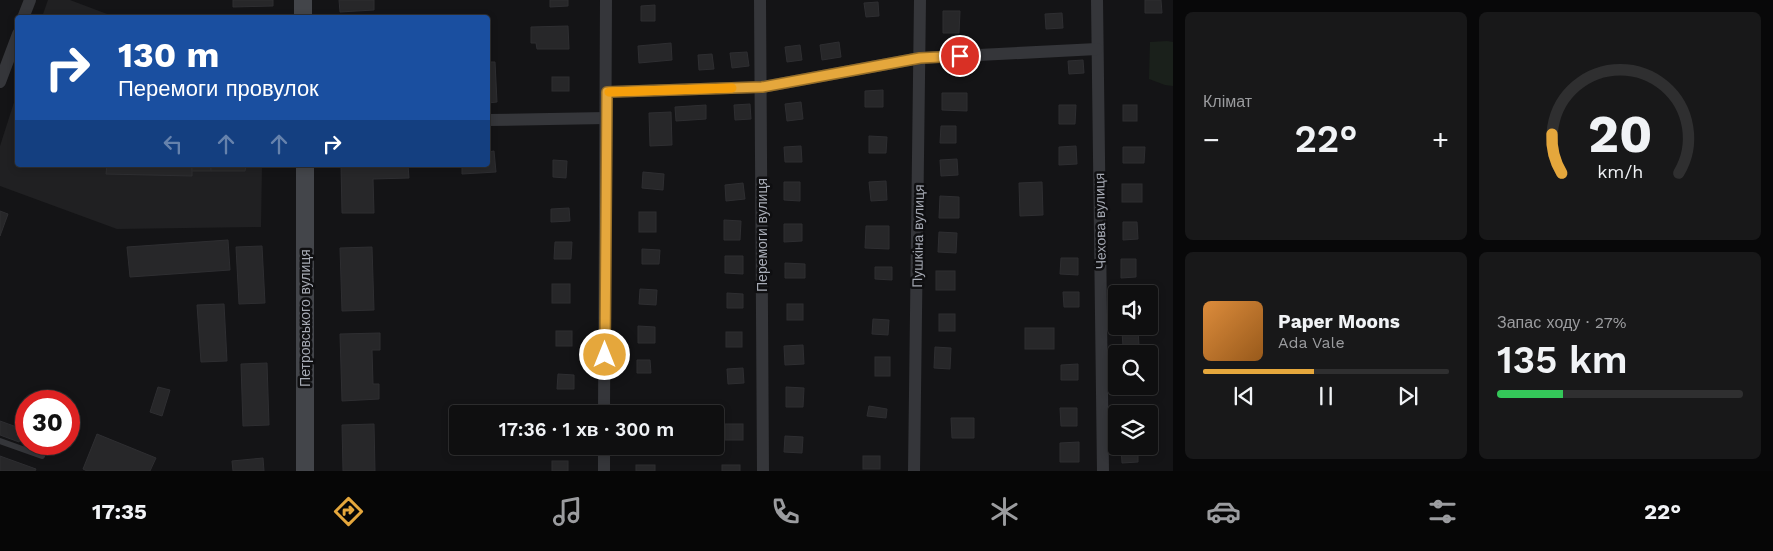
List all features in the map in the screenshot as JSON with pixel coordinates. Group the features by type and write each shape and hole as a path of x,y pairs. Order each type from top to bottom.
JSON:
{"main road":[{"path":"303,0 303,15"},
{"name":"Петровського вулиця","path":"304,471 305,167"}],"street":[{"path":"24,15 30,0"},
{"path":"604,405 606,0"},
{"name":"Перемоги вулиця","path":"760,0 763,471"},
{"name":"Пушкіна вулиця","path":"914,471 920,0"},
{"name":"Чехова вулиця","path":"1097,0 1102,471"},
{"path":"0,82 15,42"},
{"path":"607,92 762,87 920,58 1097,49"},
{"path":"490,120 606,118"},
{"path":"604,455 604,471"}],"lane":[{"path":"0,441 42,456"}],"shaded area":[{"path":"48,0 70,0 110,15 43,15"},
{"path":"1150,42 1173,42 1173,86 1149,79"},
{"path":"15,99 15,167 262,167 261,227 117,229 0,186 0,146"}],"building":[{"path":"233,0 273,0 273,6 233,7"},
{"path":"339,0 374,0 374,10 340,12"},
{"path":"550,0 568,0 568,6 550,7"},
{"path":"1145,0 1161,0 1162,13 1145,13"},
{"path":"878,2 879,16 866,17 864,3"},
{"path":"655,5 655,21 641,21 641,6"},
{"path":"943,11 960,11 959,33 943,33"},
{"path":"1062,13 1063,28 1046,29 1045,14"},
{"path":"568,26 569,49 537,49 536,43 531,43 531,27"},
{"path":"839,42 841,57 822,60 820,45"},
{"path":"671,43 672,60 639,63 638,46"},
{"path":"800,45 802,60 787,62 785,47"},
{"path":"747,52 749,66 732,68 730,53"},
{"path":"712,54 714,69 699,70 698,55"},
{"path":"1083,60 1084,73 1069,74 1068,61"},
{"path":"490,62 495,62 497,102 490,103"},
{"path":"552,77 569,77 569,91 552,91"},
{"path":"883,90 883,107 865,107 865,91"},
{"path":"942,93 967,93 967,111 942,110"},
{"path":"801,102 803,119 787,121 785,104"},
{"path":"750,104 751,119 735,120 734,105"},
{"path":"706,105 706,119 676,121 675,107"},
{"path":"1059,105 1076,105 1075,124 1059,124"},
{"path":"1123,105 1137,105 1137,121 1123,121"},
{"path":"671,112 672,145 650,146 649,113"},
{"path":"941,126 956,126 956,143 940,143"},
{"path":"869,136 887,137 886,153 869,153"},
{"path":"801,146 802,162 785,162 784,147"},
{"path":"1076,146 1077,164 1059,165 1059,147"},
{"path":"1123,147 1145,147 1144,163 1123,163"},
{"path":"494,151 496,172 462,174 462,167 490,167 490,152"},
{"path":"957,159 958,175 941,176 940,160"},
{"path":"553,160 567,161 566,178 553,177"},
{"path":"107,167 192,167 192,176 106,174"},
{"path":"192,167 211,167 211,171 192,171"},
{"path":"211,167 246,167 245,171 211,171"},
{"path":"341,167 408,167 409,178 373,179 374,213 342,213"},
{"path":"643,172 664,174 663,190 642,188"},
{"path":"886,181 887,200 871,201 869,182"},
{"path":"784,182 800,182 800,201 784,200"},
{"path":"1042,182 1043,215 1020,216 1019,183"},
{"path":"743,183 745,199 726,201 725,185"},
{"path":"1122,184 1142,184 1142,202 1122,202"},
{"path":"940,196 959,197 959,218 939,218"},
{"path":"569,208 570,221 551,222 551,209"},
{"path":"0,211 8,214 0,236"},
{"path":"639,212 656,212 656,232 639,232"},
{"path":"724,220 741,221 740,240 724,240"},
{"path":"1123,222 1137,222 1138,239 1123,240"},
{"path":"784,224 802,224 802,241 784,242"},
{"path":"866,226 889,226 889,249 865,248"},
{"path":"939,232 957,233 956,253 938,252"},
{"path":"228,240 230,270 130,277 127,247"},
{"path":"555,242 572,242 571,259 554,259"},
{"path":"262,246 265,303 239,304 236,247"},
{"path":"372,247 374,310 342,311 340,248"},
{"path":"642,249 660,250 659,264 642,264"},
{"path":"725,256 743,256 743,274 725,273"},
{"path":"1061,258 1078,258 1078,275 1060,274"},
{"path":"1121,259 1136,259 1136,277 1121,278"},
{"path":"785,263 805,264 805,278 785,278"},
{"path":"875,267 892,267 892,280 875,279"},
{"path":"936,271 955,271 955,290 936,290"},
{"path":"552,284 570,284 570,303 552,303"},
{"path":"640,289 657,290 656,305 639,304"},
{"path":"1063,292 1079,292 1079,307 1064,307"},
{"path":"727,293 743,294 743,308 727,308"},
{"path":"224,304 227,361 201,362 197,305"},
{"path":"787,304 803,304 803,320 787,320"},
{"path":"939,314 955,314 955,331 939,331"},
{"path":"873,319 889,320 888,335 872,334"},
{"path":"638,326 655,327 655,343 638,343"},
{"path":"1025,328 1054,328 1054,349 1025,349"},
{"path":"556,331 572,331 572,346 556,346"},
{"path":"726,332 742,332 742,347 726,347"},
{"path":"380,333 380,350 372,350 373,384 379,384 379,399 342,401 340,334"},
{"path":"1122,335 1138,335 1139,345 1123,345"},
{"path":"803,345 804,364 785,365 784,346"},
{"path":"935,347 951,348 950,369 934,368"},
{"path":"875,357 890,357 890,376 875,376"},
{"path":"637,360 650,360 651,373 637,373"},
{"path":"267,363 269,425 243,426 241,364"},
{"path":"1078,364 1078,380 1061,380 1061,365"},
{"path":"743,368 744,383 728,384 727,369"},
{"path":"558,374 574,375 574,389 557,389"},
{"path":"158,387 170,390 162,416 150,412"},
{"path":"786,387 804,388 803,407 786,407"},
{"path":"869,406 887,409 886,418 867,416"},
{"path":"1060,408 1077,408 1077,426 1061,426"},
{"path":"951,418 974,418 974,438 952,438"},
{"path":"0,421 15,426 15,441 0,435"},
{"path":"374,424 375,471 343,471 342,425"},
{"path":"725,424 743,424 743,440 725,440"},
{"path":"97,434 156,458 150,471 87,471 83,469"},
{"path":"785,436 803,437 802,453 784,452"},
{"path":"1079,442 1079,462 1060,462 1060,443"},
{"path":"1122,455 1138,455 1138,462 1122,463"},
{"path":"0,456 36,469 35,471 0,471"},
{"path":"863,456 880,456 880,469 863,469"},
{"path":"263,458 264,471 233,471 232,461"},
{"path":"552,461 568,461 568,471 552,471"},
{"path":"636,465 655,465 655,471 636,471"},
{"path":"722,465 740,465 740,471 722,471"}],"slow traffic":[{"path":"609,92 732,88"}],"route":[{"path":"605,355 607,92 762,87 920,58 960,56"}]}
